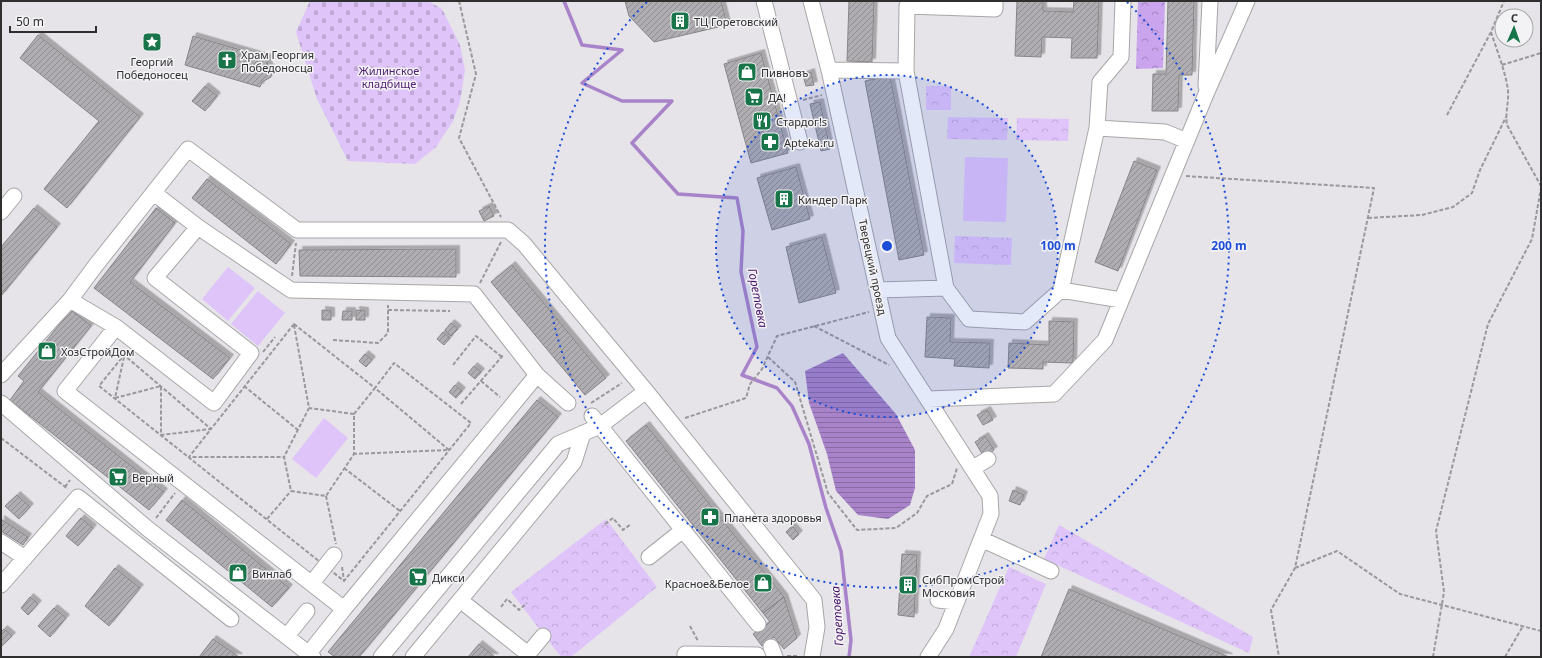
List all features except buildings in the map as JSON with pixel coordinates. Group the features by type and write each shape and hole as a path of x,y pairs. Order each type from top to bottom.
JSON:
{"lane":[{"path":"764,1 800,142"},
{"name":"Тверецкий проезд","path":"811,1 829,70 888,338 990,496 991,514 946,629 928,657"},
{"path":"995,1 995,9 907,6 906,71 946,288 969,319 1025,322 1061,290 1097,128 1100,82 1121,57 1123,1"},
{"path":"1206,94 1210,1"},
{"path":"928,400 1054,394 1105,340 1206,94 1247,1"},
{"path":"829,70 906,71"},
{"path":"1097,128 1165,132 1187,141"},
{"path":"1,375 70,300 188,149 297,230 508,230 524,244 634,376 814,600 817,627 812,656"},
{"path":"154,193 198,227 291,290 474,294 537,376 568,403"},
{"path":"1,212 14,196"},
{"path":"70,300 116,327 214,403 251,353 155,278 198,227"},
{"path":"878,290 946,288"},
{"path":"1061,290 1121,300"},
{"path":"116,327 65,391 344,608"},
{"path":"1,402 148,529 311,655 344,608 537,376"},
{"path":"413,657 574,462 582,433 594,415 646,391"},
{"path":"594,415 758,624"},
{"path":"381,657 558,444 582,433"},
{"path":"973,468 988,459"},
{"path":"1,585 78,498 231,619"},
{"path":"649,557 683,530"},
{"path":"981,539 1051,572"},
{"path":"1,542 25,558"},
{"path":"312,583 338,557"},
{"path":"460,600 526,655 543,636"},
{"path":"938,600 956,602"},
{"path":"287,636 307,611"},
{"path":"684,656 757,655 758,657"}],"path":[{"path":"459,1 476,74 460,138 508,230 474,294"},
{"path":"1447,115 1491,32 1504,1"},
{"path":"1432,657 1444,592 1436,531 1488,324 1532,239 1541,187 1507,125 1506,117 1508,91 1502,65 1491,32"},
{"path":"1502,65 1541,53"},
{"path":"790,103 834,92"},
{"path":"1367,218 1422,215 1453,207 1472,193 1480,170 1506,117"},
{"path":"1173,175 1374,188 1295,568 1270,610 1279,657"},
{"path":"291,290 297,230"},
{"path":"333,340 378,343 388,333 388,292"},
{"path":"672,423 746,398 750,384 762,369 777,336 882,309"},
{"path":"388,310 450,310"},
{"path":"188,457 294,324"},
{"path":"294,324 375,388 449,450"},
{"path":"291,491 284,457 309,408 294,324"},
{"path":"814,326 890,366"},
{"path":"453,365 476,336 502,357"},
{"path":"268,357 262,353 275,337"},
{"path":"461,404 513,344"},
{"path":"124,355 211,428"},
{"path":"115,398 124,355"},
{"path":"124,355 99,386 344,580"},
{"path":"768,357 795,382 828,493 857,530 896,528 917,513 927,496 952,484 958,463"},
{"path":"394,363 471,423 344,580 326,496 354,454 354,414 394,363"},
{"path":"594,415 634,376"},
{"path":"481,381 500,397"},
{"path":"115,398 161,386"},
{"path":"161,386 161,435"},
{"path":"244,386 298,430"},
{"path":"309,408 354,414"},
{"path":"161,435 211,428"},
{"path":"1,438 65,487"},
{"path":"354,454 449,450"},
{"path":"188,457 284,457"},
{"path":"344,468 400,511"},
{"path":"148,529 183,483"},
{"path":"267,519 291,491"},
{"path":"291,491 326,496"},
{"path":"605,524 613,518 623,530 631,524"},
{"path":"1295,568 1337,551 1400,594 1541,631"},
{"path":"501,607 507,599 519,610 527,603"},
{"path":"1505,657 1523,626"},
{"path":"774,653 812,656"}],"green space":[{"name":"Жилинское кладбище","path":"310,1 428,1 442,9 460,45 465,70 460,102 453,121 436,147 415,164 348,161 317,99 296,32"},
{"path":"1138,1 1165,1 1163,68 1136,69"},
{"path":"926,86 951,86 951,110 926,110"},
{"path":"948,117 1008,118 1007,140 947,139"},
{"path":"1017,118 1069,119 1068,141 1016,140"},
{"path":"965,157 1008,158 1006,222 963,221"},
{"path":"955,236 1012,238 1011,265 954,263"},
{"path":"228,267 255,288 228,321 202,299"},
{"path":"258,291 285,313 258,346 231,324"},
{"path":"324,418 348,438 316,478 292,459"},
{"path":"606,519 657,587 571,657 561,657 511,592"},
{"path":"1059,525 1253,637 1249,653 1044,559"},
{"path":"1009,567 1046,584 1016,657 969,657"}],"shaded area":[{"path":"843,353 896,414 915,450 915,488 910,505 888,519 858,515 836,491 827,454 809,403 805,371"}],"waterway":[{"name":"Горетовка","path":"564,1 582,45 622,50 582,83 622,101 672,101 632,143 678,194 737,198 743,231 741,272 757,347 742,375 777,388 792,406 809,444 826,508 841,551 851,640 849,657"}],"place":[{"name":"ТЦ Горетовский","path":"680,21"},
{"name":"Георгий Победоносец","path":"152,42"},
{"name":"Храм Георгия Победоносца","path":"227,60"},
{"name":"Пивновъ","path":"747,72"},
{"name":"ДА!","path":"754,97"},
{"name":"Стардог!s","path":"762,121"},
{"name":"Apteka.ru","path":"770,142"},
{"name":"Киндер Парк","path":"784,199"},
{"name":"ХозСтройДом","path":"47,351"},
{"name":"Верный","path":"118,477"},
{"name":"Планета здоровья","path":"710,517"},
{"name":"Винлаб","path":"238,573"},
{"name":"Дикси","path":"418,577"},
{"name":"Красное&Белое","path":"763,583"},
{"name":"СибПромСтрой Московия","path":"908,585"}]}
